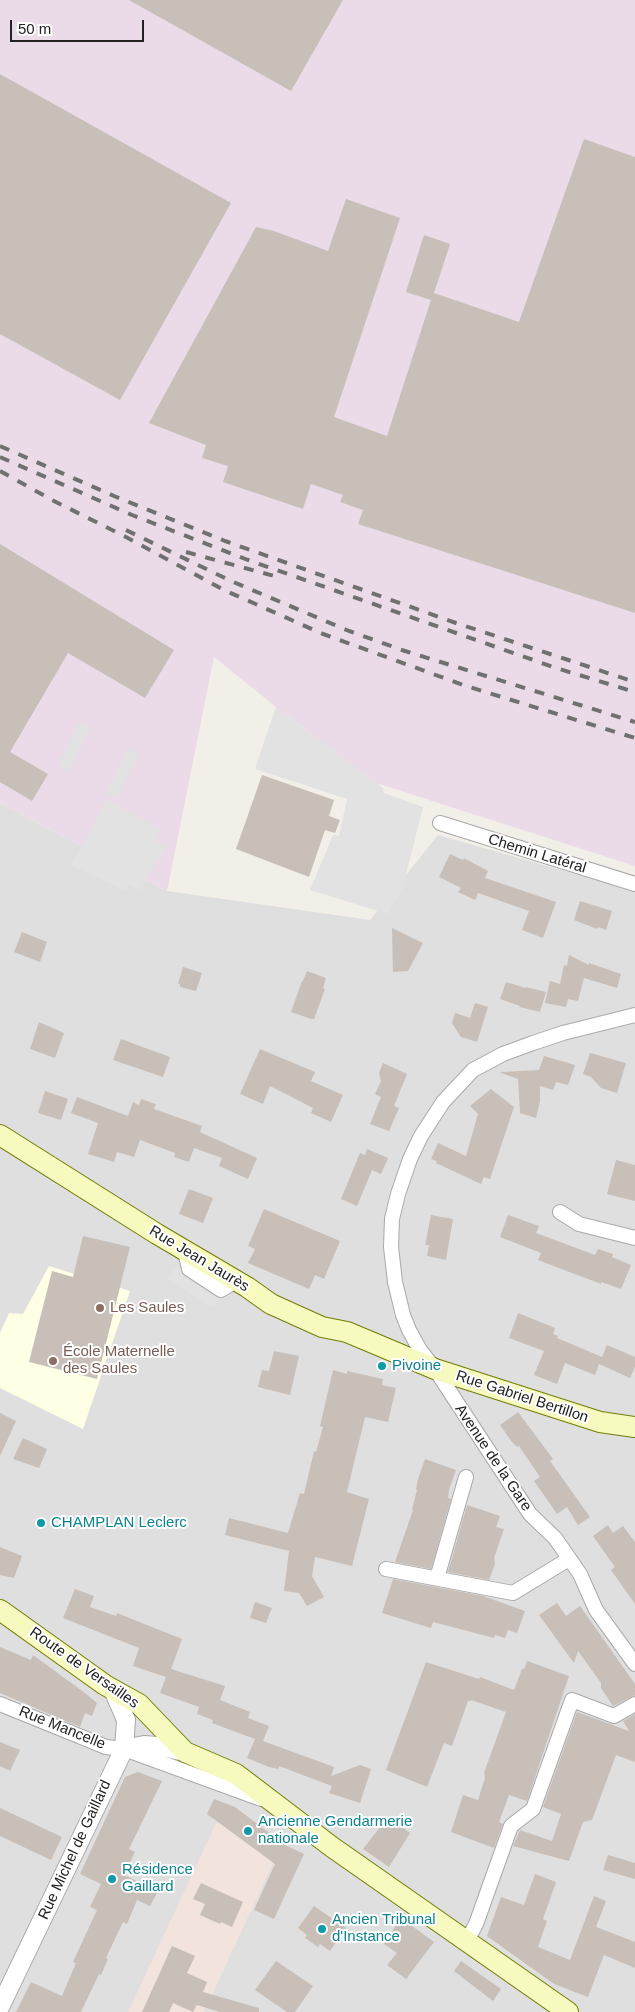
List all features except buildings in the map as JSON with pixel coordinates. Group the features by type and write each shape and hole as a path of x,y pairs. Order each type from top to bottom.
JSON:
{"main road":[{"name":"Rue Jean Jaurès","path":"0,1135 271,1304 322,1327 347,1332 410,1359"},
{"name":"Rue Gabriel Bertillon","path":"410,1359 435,1369 600,1422 635,1427"},
{"name":"Route de Versailles","path":"0,1610 113,1690 139,1704 185,1752 236,1774 332,1847 568,2012"}],"street":[{"name":"Chemin Latéral","path":"440,823 635,884"},
{"name":"Avenue de la Gare","path":"635,1015 563,1033 533,1043 503,1054 473,1070 443,1102 421,1136 410,1159 398,1194 392,1220 391,1247 395,1282 403,1315 420,1350 435,1369 530,1514 555,1538 580,1574 596,1610 635,1664"},
{"path":"560,1212 579,1224 635,1238"},
{"path":"437,1578 466,1477"},
{"path":"386,1569 513,1593 569,1559"},
{"name":"Rue Michel de Gaillard","path":"0,2007 124,1749 126,1720 113,1690"},
{"path":"467,1941 476,1924 511,1826 533,1808 572,1700 614,1716 635,1704"},
{"name":"Rue Mancelle","path":"0,1704 106,1747 124,1749 272,1802"},
{"name":"Route de Versailles","path":"124,1749 144,1745 185,1752"}],"shaded area":[{"path":"0,0 635,0 635,866 376,783 214,657 167,891 0,803"},
{"path":"276,707 383,788 384,793 423,807 402,890 388,914 310,890 333,835 339,836 347,799 255,769"},
{"path":"80,721 91,727 69,771 58,765"},
{"path":"128,749 139,754 117,799 106,793"},
{"path":"107,800 161,829 156,841 166,847 140,891 129,885 126,891 71,865"},
{"path":"0,803 167,891 370,920 438,835 635,891 635,2012 0,2012"},
{"name":"École Maternelle des Saules","path":"49,1266 130,1291 83,1429 0,1388 0,1333 9,1313 23,1314"},
{"path":"177,1266 224,1294 211,1307 167,1279"},
{"path":"225,1804 237,1809 282,1844 204,2012 128,2012"}],"railway":[{"path":"0,446 114,496 225,541 456,623 635,682"},
{"path":"0,457 132,515 248,560 556,668 635,692"},
{"path":"0,471 224,590 323,634 466,686 635,738"},
{"path":"126,530 231,581 349,631 405,651 635,722"},
{"path":"186,552 278,577"}],"place":[{"name":"Les Saules","path":"100,1308"},
{"name":"École Maternelle des Saules","path":"53,1361"},
{"name":"Pivoine","path":"382,1366"},
{"name":"CHAMPLAN Leclerc","path":"41,1523"},
{"name":"Ancienne Gendarmerie nationale","path":"248,1831"},
{"name":"Résidence Gaillard","path":"112,1879"},
{"name":"Ancien Tribunal d'Instance","path":"322,1929"}]}
